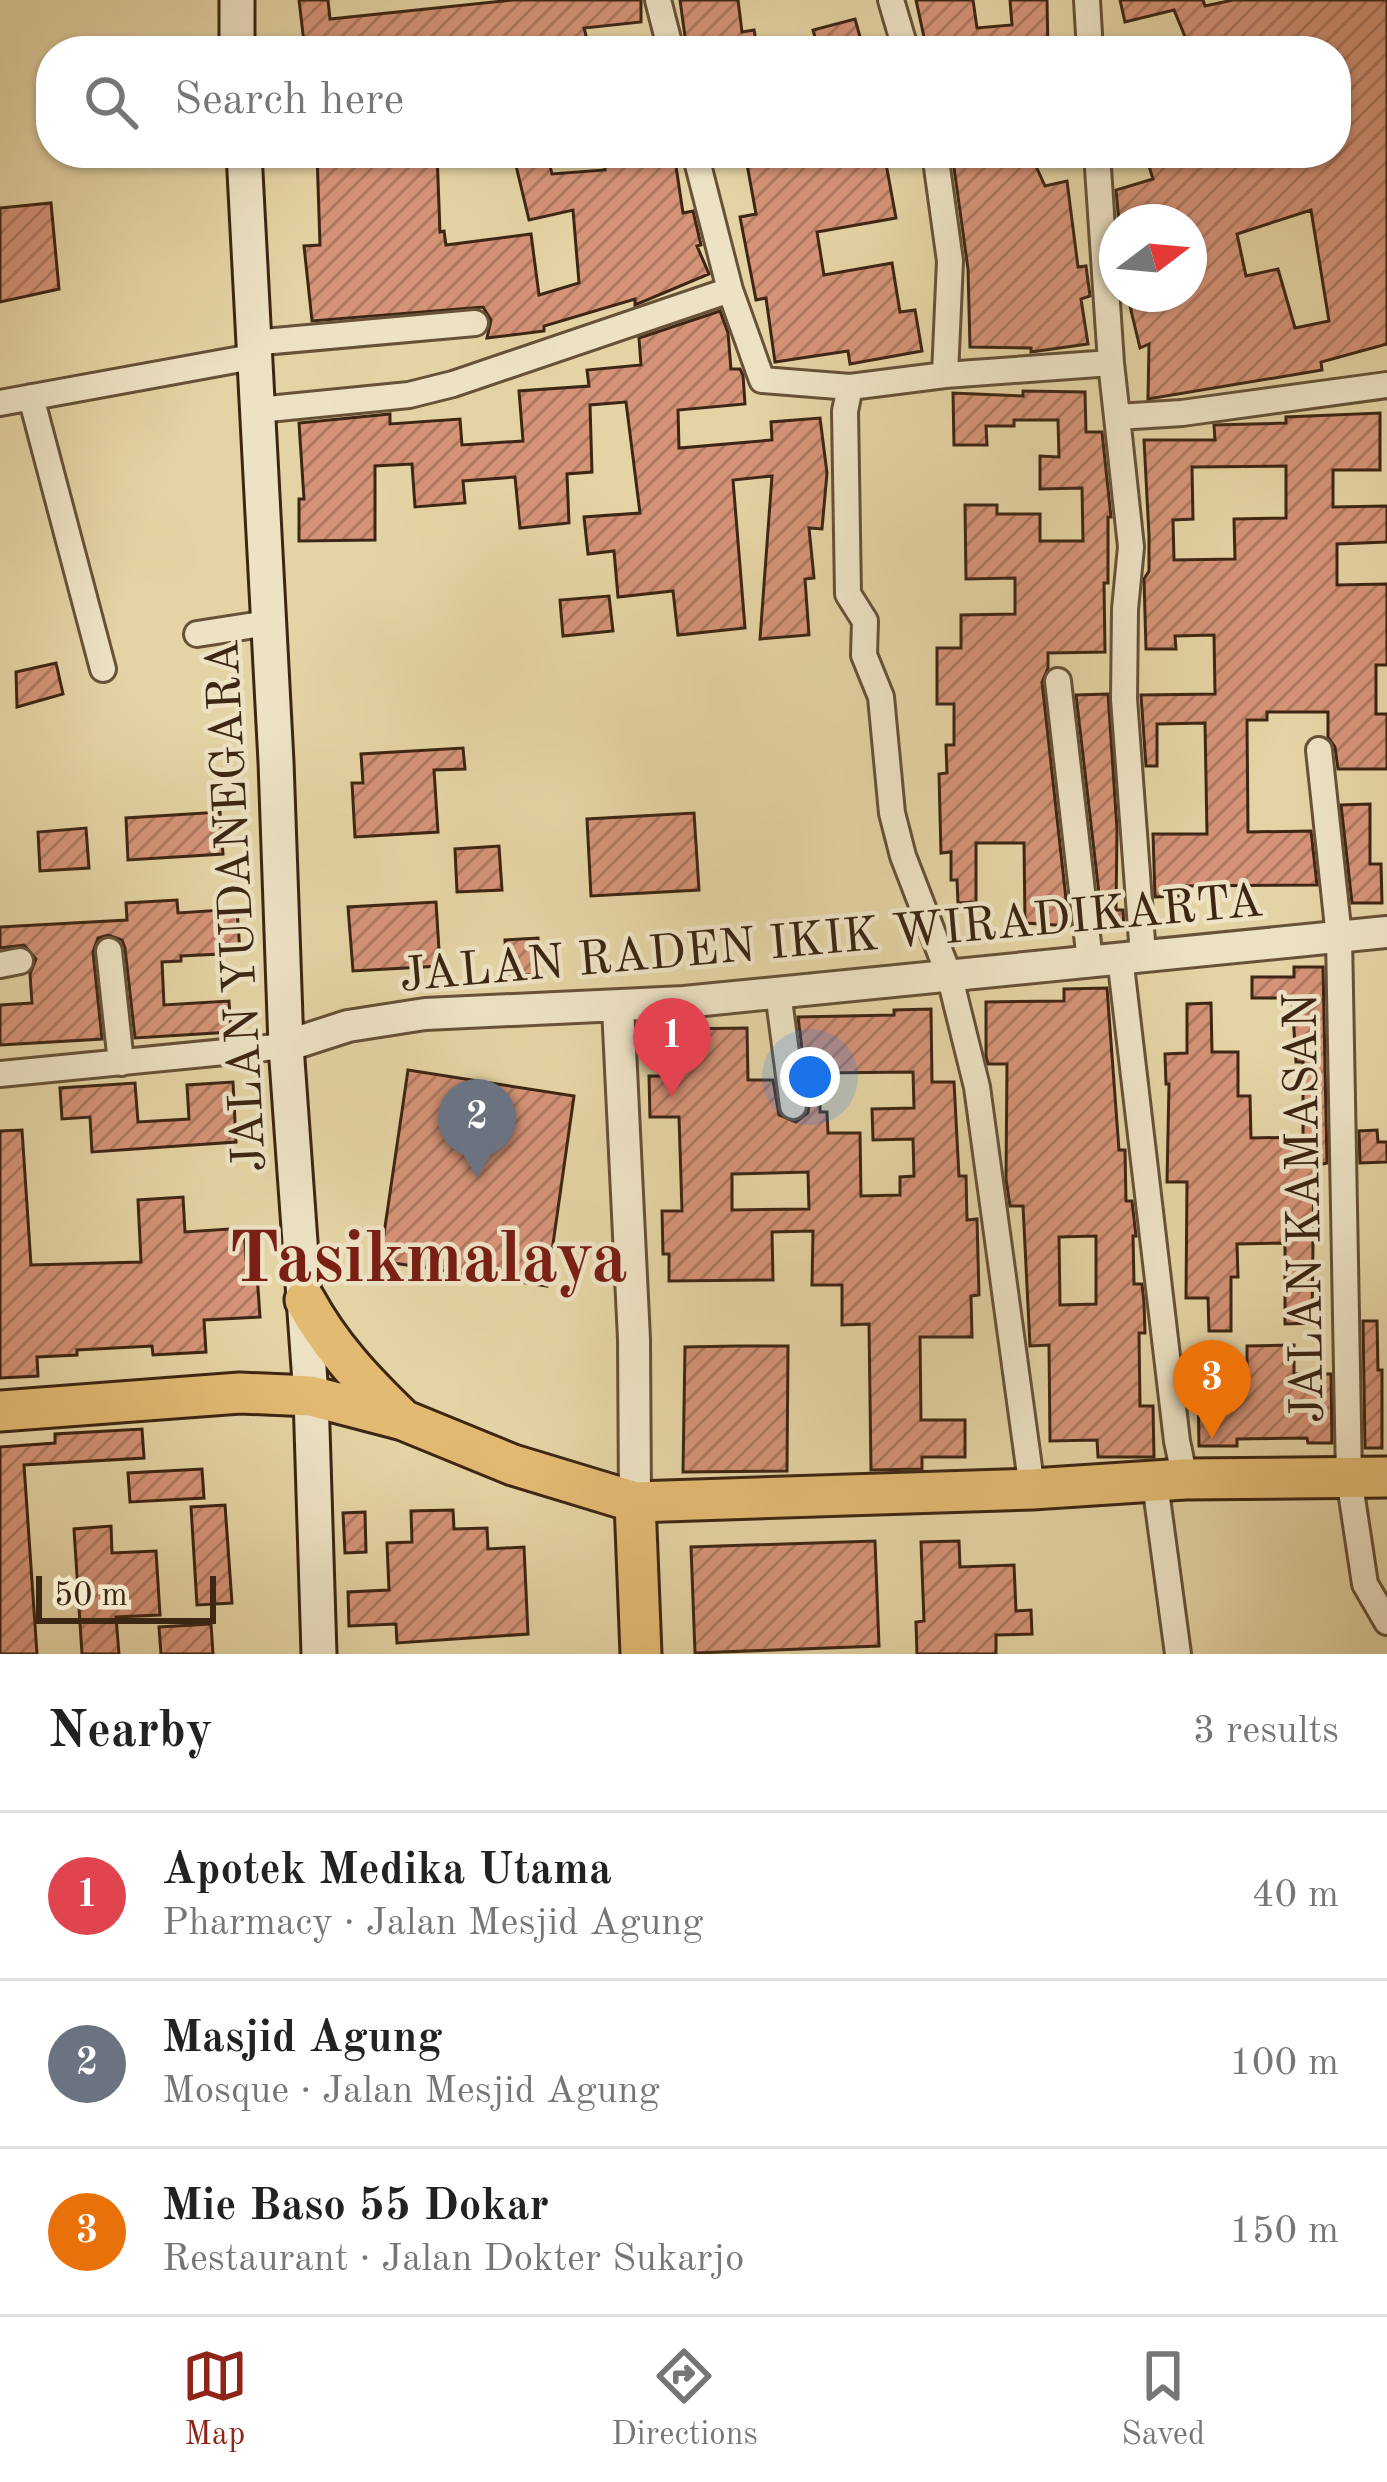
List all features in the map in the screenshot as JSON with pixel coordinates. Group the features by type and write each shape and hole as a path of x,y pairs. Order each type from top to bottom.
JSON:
{"main road":[{"path":"237,0 237,36"},
{"name":"JALAN YUDANEGARA","path":"245,168 286,1046 311,1396 319,1654"},
{"path":"305,1300 324,1336 403,1420"},
{"path":"0,1411 240,1393 311,1396 403,1420 513,1465 635,1502 1368,1477"},
{"path":"635,1502 641,1654"}],"street":[{"path":"658,0 667,36"},
{"path":"891,0 902,36"},
{"path":"1087,0 1089,36"},
{"path":"699,168 730,290 762,380 850,387 945,375 1111,364"},
{"path":"937,168 950,261 945,375"},
{"path":"1098,168 1111,364 1131,548 1125,609 1118,958"},
{"path":"257,410 409,395 453,384 730,290"},
{"path":"0,403 252,350 475,323"},
{"path":"1117,417 1387,385"},
{"path":"850,387 845,411 848,594 865,621 864,655 881,697 892,813 903,856 950,978 976,1087 1032,1489"},
{"path":"31,397 103,669"},
{"path":"197,634 268,623"},
{"path":"1058,680 1118,958 1174,1417 1170,1481 1178,1654"},
{"name":"JALAN KAMASAN","path":"1319,750 1339,937 1368,1477 1365,1584 1387,1622"},
{"name":"JALAN RADEN IKIK WIRADIKARTA","path":"286,1046 348,1026 425,1014 618,1007 1387,932"},
{"path":"109,951 121,1063"},
{"path":"778,992 793,1106"},
{"path":"618,1007 634,1340 635,1502"},
{"path":"0,1074 286,1046"}],"building":[{"path":"299,0 328,0 330,19 513,0 641,0 641,22 584,28 586,36 303,36"},
{"path":"680,0 738,0 742,32 754,30 755,36 685,36"},
{"path":"916,0 973,0 977,28 1012,25 1010,0 1047,0 1048,36 924,36"},
{"path":"1120,0 1203,0 1205,6 1233,0 1387,0 1387,344 1321,362 1322,370 1148,399 1149,344 1140,348 1131,312 1207,312 1207,204 1117,204 1116,190 1153,179 1150,168 1351,168 1351,36 1185,36 1174,10 1125,22","holes":["1311,210 1329,321 1295,328 1278,269 1246,276 1237,234"]},
{"path":"855,19 860,36 815,36 813,30"},
{"path":"317,168 438,168 440,232 444,231 446,245 531,234 539,295 579,283 573,210 529,220 517,168 551,168 552,174 676,168 683,213 693,211 701,245 697,246 709,274 635,305 635,299 544,326 544,331 487,338 491,320 483,307 312,321 304,246 320,245"},
{"path":"748,168 887,168 896,218 817,232 824,275 892,263 900,312 915,310 922,351 850,364 848,351 775,362 766,298 756,300 740,217 756,214"},
{"path":"954,168 1037,168 1045,186 1067,181 1078,267 1086,266 1090,296 1081,299 1088,344 1031,352 1031,348 970,347 968,269"},
{"path":"51,203 59,289 0,302 0,208"},
{"path":"720,311 728,333 731,369 740,369 743,375 745,404 678,410 679,448 772,440 771,422 820,418 827,473 822,529 809,528 814,578 805,579 809,635 760,639 772,476 733,480 745,628 678,635 673,591 618,597 614,551 588,554 584,517 640,513 626,402 590,405 592,472 567,474 569,523 520,528 515,477 463,481 465,503 415,507 412,464 375,466 375,540 299,541 299,499 304,499 299,423 390,414 390,424 460,419 462,445 523,441 519,391 589,386 587,370 641,365 639,338"},
{"path":"1023,391 1085,392 1086,432 1102,432 1111,517 1108,583 1104,583 1105,652 1048,653 1042,682 1069,926 1025,923 1024,843 976,843 976,902 958,903 957,880 951,880 951,852 941,853 939,774 947,773 946,745 954,745 954,704 937,704 937,648 961,648 961,615 1015,614 1015,578 966,579 965,505 997,505 997,514 1040,514 1040,541 1083,541 1082,488 1040,489 1040,456 1059,457 1058,420 1014,420 1014,426 986,426 987,445 954,445 953,393 1023,396"},
{"path":"1380,413 1380,470 1333,470 1333,507 1387,506 1387,542 1337,544 1337,585 1387,584 1387,665 1376,665 1376,714 1387,714 1387,769 1338,769 1335,747 1328,737 1328,712 1267,712 1267,720 1247,720 1248,832 1311,831 1317,885 1178,886 1178,896 1155,897 1153,834 1207,834 1205,723 1157,724 1157,766 1146,766 1141,695 1215,694 1214,635 1175,636 1176,649 1146,649 1144,579 1149,571 1149,535 1144,440 1215,440 1214,425 1286,423 1286,417","holes":["1286,466 1286,518 1234,519 1235,559 1174,560 1173,520 1193,519 1192,467"]},
{"path":"609,596 613,631 563,636 560,600"},
{"path":"56,663 63,694 17,707 16,672"},
{"path":"1108,694 1117,829 1116,910 1123,910 1124,928 1103,928 1076,695"},
{"path":"463,748 465,769 434,770 438,832 355,837 352,783 363,783 361,754"},
{"path":"1370,804 1370,864 1381,864 1382,903 1352,903 1341,805"},
{"path":"220,812 223,854 128,860 126,818"},
{"path":"694,813 699,890 591,896 587,819"},
{"path":"86,828 89,868 40,871 38,832"},
{"path":"499,846 502,890 457,892 455,849"},
{"path":"177,900 178,913 237,909 240,953 181,956 181,961 162,962 164,1005 229,1001 231,1032 135,1038 125,948 122,940 108,935 98,938 93,952 102,1039 0,1045 0,1005 32,1003 30,974 36,959 24,945 0,948 0,927 127,920 126,903"},
{"path":"436,902 440,966 353,971 348,907"},
{"path":"538,938 540,974 507,976 505,940"},
{"path":"1294,967 1323,967 1327,1163 1314,1166 1312,1323 1285,1324 1285,1243 1237,1244 1238,1277 1231,1277 1231,1331 1209,1331 1208,1298 1186,1298 1187,1182 1167,1182 1165,1054 1187,1053 1187,1004 1211,1003 1212,1052 1238,1052 1238,1096 1250,1096 1251,1138 1303,1137 1303,1062 1296,1062 1292,998 1252,998 1252,977 1294,977"},
{"path":"1107,988 1119,1150 1125,1150 1126,1201 1132,1201 1136,1236 1134,1284 1142,1284 1144,1303 1145,1333 1139,1333 1140,1406 1153,1406 1154,1457 1098,1457 1097,1440 1050,1441 1049,1345 1030,1346 1023,1206 1010,1206 1006,1179 1007,1064 988,1064 986,1002 1064,1001 1064,989","holes":["1096,1236 1096,1304 1060,1305 1059,1237"]},
{"path":"931,1009 932,1082 954,1082 959,1176 966,1176 967,1220 977,1219 979,1295 971,1296 972,1337 920,1337 921,1420 965,1420 965,1457 922,1457 922,1469 871,1470 869,1324 842,1325 842,1285 812,1285 813,1231 772,1232 773,1280 669,1281 662,1211 682,1211 679,1117 650,1117 649,1076 680,1076 679,1029 747,1028 748,1080 773,1080 779,1115 796,1122 808,1113 809,1105 798,1017 894,1015 894,1010","holes":["913,1072 914,1108 872,1109 873,1140 913,1139 914,1176 900,1177 900,1195 861,1196 860,1133 828,1133 827,1112 820,1112 820,1073","808,1172 809,1209 732,1210 732,1174"]},
{"path":"408,1070 574,1096 547,1286 380,1261"},
{"path":"233,1082 236,1142 92,1152 90,1117 62,1119 60,1088 135,1083 138,1122 189,1119 187,1085"},
{"path":"22,1130 31,1265 141,1262 138,1200 183,1197 185,1232 244,1228 246,1260 256,1260 260,1317 204,1320 206,1352 153,1355 152,1346 77,1350 77,1355 37,1357 38,1376 0,1378 0,1131"},
{"path":"1377,1130 1378,1142 1387,1142 1387,1162 1360,1163 1359,1131"},
{"path":"1363,1321 1377,1321 1382,1448 1365,1448"},
{"path":"1294,1345 1294,1374 1331,1374 1332,1443 1308,1443 1307,1438 1237,1439 1237,1446 1199,1446 1198,1379 1247,1378 1247,1346"},
{"path":"788,1346 787,1471 683,1472 685,1347"},
{"path":"142,1429 144,1458 24,1465 37,1654 0,1654 0,1447 55,1443 55,1434"},
{"path":"202,1469 204,1498 130,1502 128,1473"},
{"path":"225,1505 232,1603 197,1605 191,1507"},
{"path":"453,1510 454,1529 487,1528 488,1549 524,1547 528,1634 397,1643 396,1624 349,1626 348,1592 389,1590 387,1543 412,1542 411,1511"},
{"path":"365,1512 366,1552 345,1553 343,1513"},
{"path":"111,1526 112,1553 156,1551 160,1615 116,1617 119,1654 82,1654 74,1529"},
{"path":"875,1541 879,1646 695,1653 691,1547"},
{"path":"959,1541 960,1567 1014,1565 1016,1611 1031,1610 1032,1634 996,1635 996,1654 917,1654 916,1622 924,1621 921,1542"},
{"path":"211,1624 213,1654 161,1654 159,1627"}],"place":[{"name":"Apotek Medika Utama","path":"672,1097"},
{"name":"Masjid Agung","path":"477,1178"},
{"name":"Mie Baso 55 Dokar","path":"1212,1439"}],"district":[{"name":"Tasikmalaya","path":"428,1256"}]}
